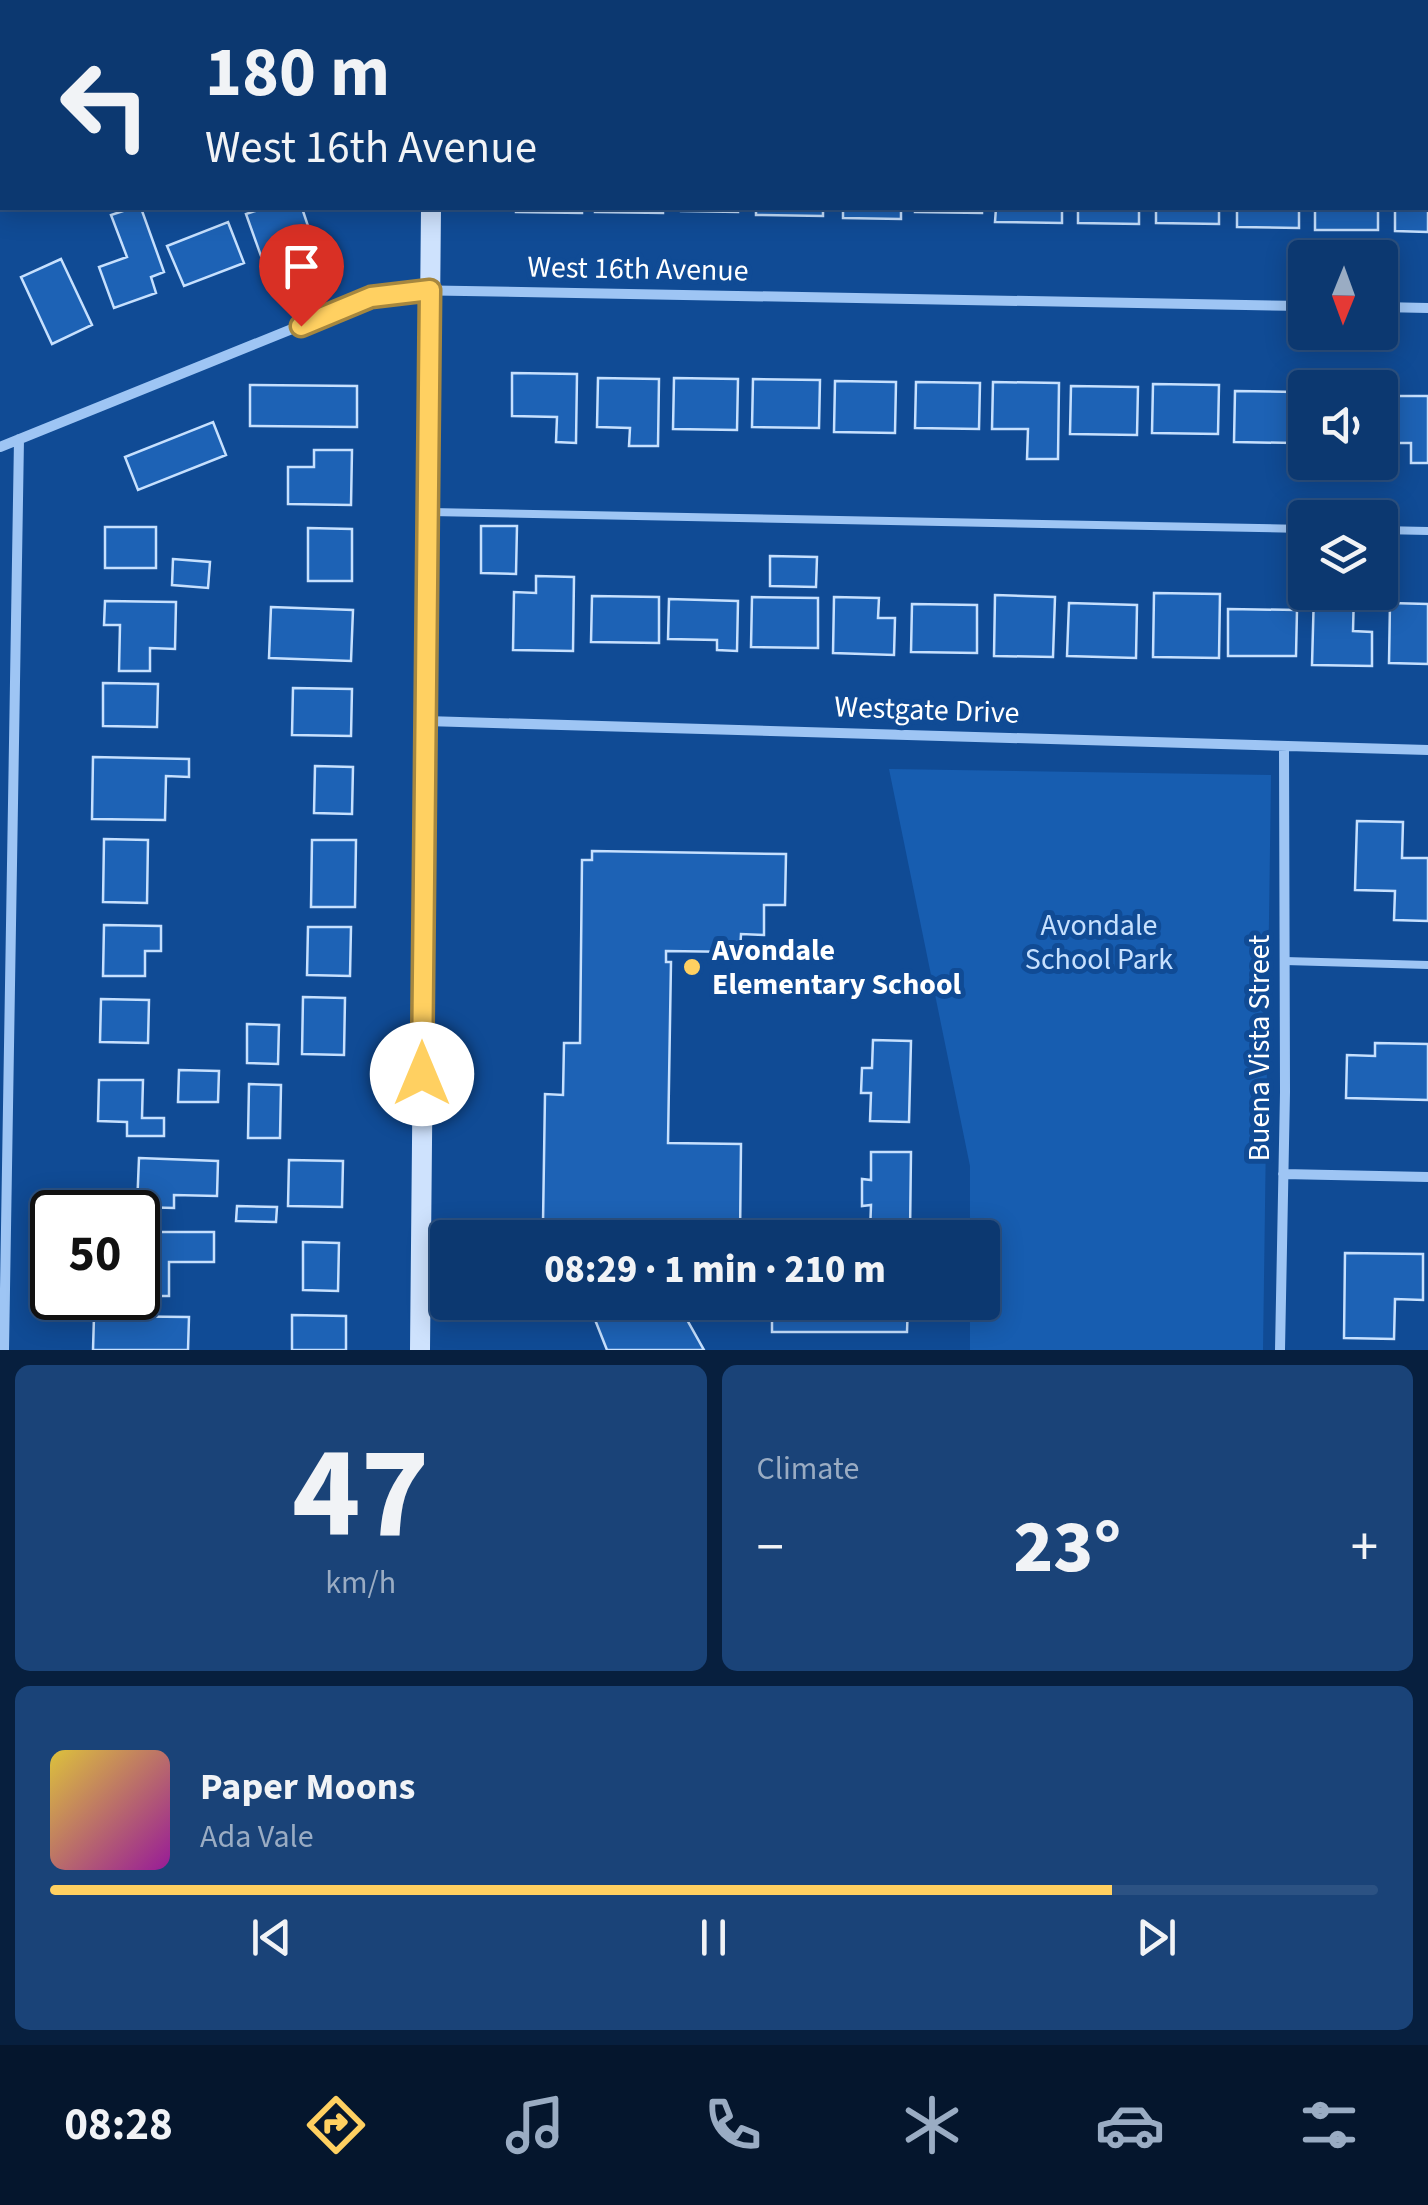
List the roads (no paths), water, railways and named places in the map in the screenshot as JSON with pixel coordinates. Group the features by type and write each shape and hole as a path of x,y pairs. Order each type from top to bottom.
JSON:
{"main road":[{"path":"420,1350 431,210"}],"street":[{"name":"West 16th Avenue","path":"0,447 371,297 430,290 1288,306"},
{"path":"1398,308 1428,308"},
{"path":"4,1350 19,439"},
{"name":"Westgate Drive","path":"425,720 1428,750"},
{"name":"Buena Vista Street","path":"1280,1350 1284,746"},
{"path":"1283,1174 1428,1177"}],"lane":[{"path":"428,512 1288,529"},
{"path":"1398,530 1428,531"},
{"path":"1285,962 1428,965"}],"place":[{"name":"Avondale Elementary School","path":"692,967"}],"park label":[{"name":"Avondale School Park","path":"1099,942"}]}
